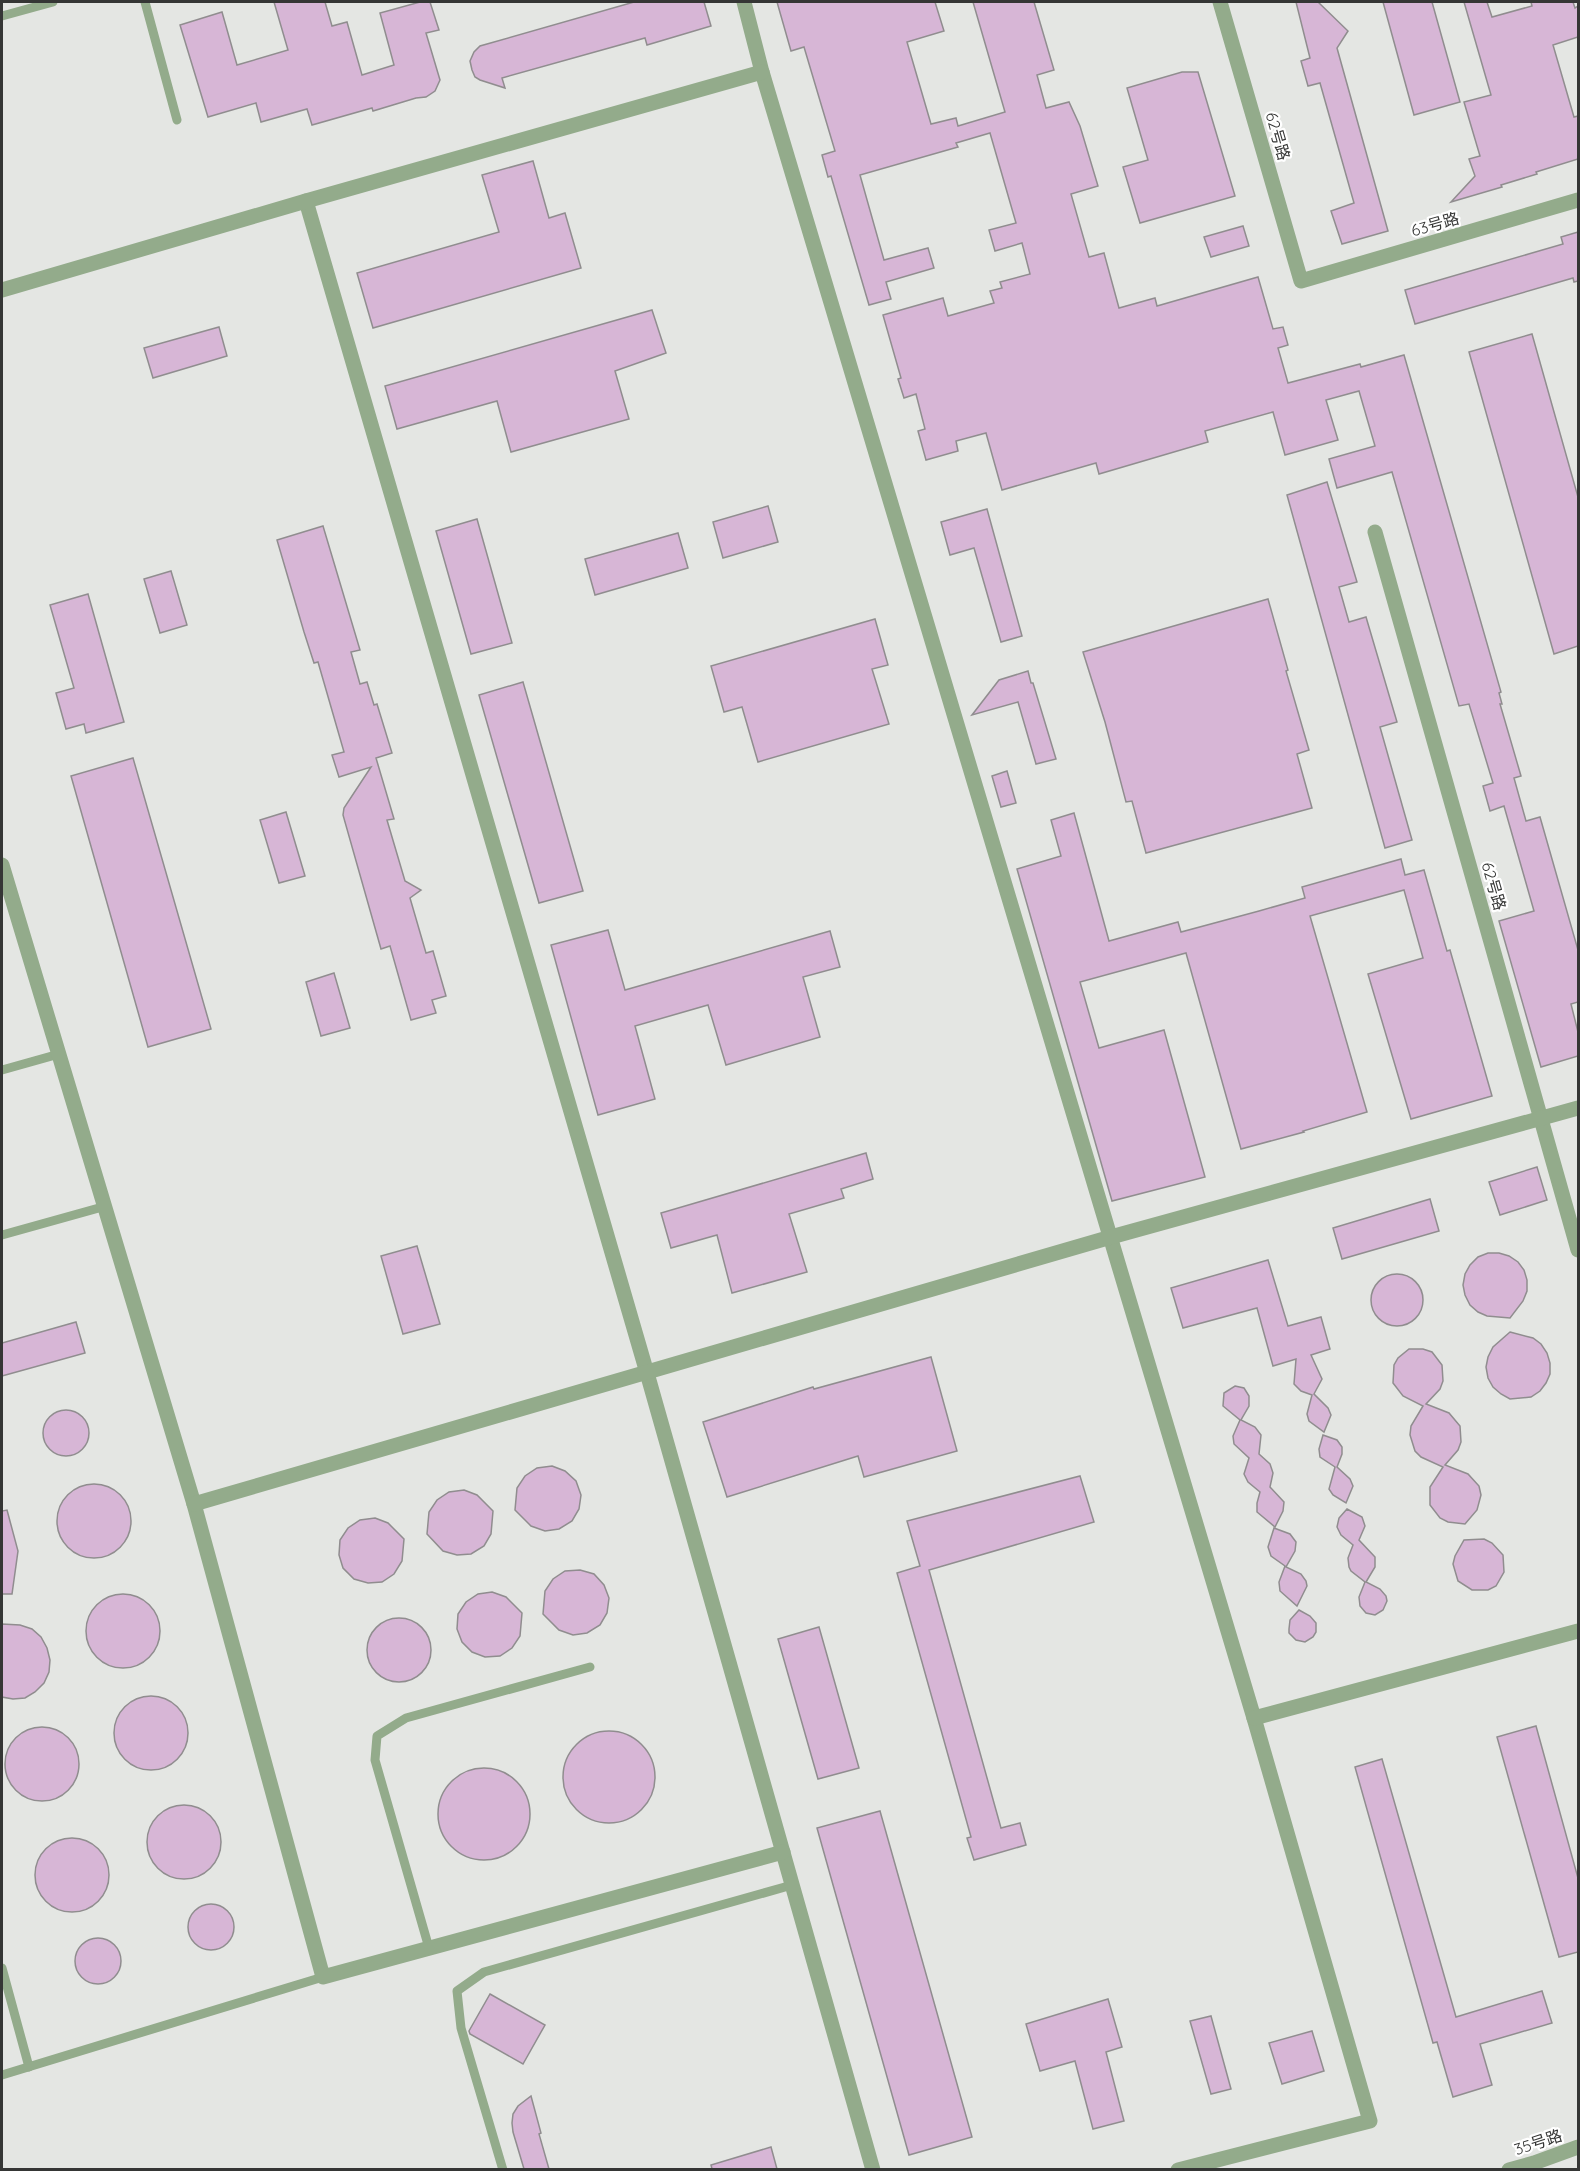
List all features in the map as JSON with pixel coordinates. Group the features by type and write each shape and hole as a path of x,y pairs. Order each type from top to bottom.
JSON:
{"street":[{"path":"744,2 762,72 1254,1718 1370,2121 1178,2169"},
{"name":"62号路","path":"1220,2 1301,281"},
{"path":"2,290 762,72"},
{"name":"63号路","path":"1301,281 1578,200"},
{"path":"306,201 647,1373 873,2169"},
{"name":"62号路","path":"1375,532 1578,1250"},
{"path":"2,865 7,904 59,1054 194,1504 322,1977 783,1852"},
{"path":"194,1504 1111,1237 1578,1108"},
{"path":"1254,1718 1578,1631"},
{"name":"35号路","path":"1509,2169 1534,2163 1578,2147"}],"lane":[{"path":"2,16 53,2"},
{"path":"145,2 177,120"},
{"path":"2,1070 59,1054"},
{"path":"2,1235 106,1206"},
{"path":"429,1948 375,1760 377,1736 406,1718 590,1667"},
{"path":"503,2169 461,2028 457,1991 484,1972 792,1885"},
{"path":"2,1968 29,2067"},
{"path":"2,2075 322,1977"}],"building":[{"path":"274,2 325,2 332,26 347,22 362,75 394,65 380,13 420,2 430,2 439,30 426,33 440,80 435,91 426,97 373,111 372,108 312,125 307,109 261,122 256,103 208,117 180,25 222,12 237,65 288,50"},
{"path":"634,2 704,2 711,26 647,45 645,38 502,78 505,88 475,77 470,61 480,46"},
{"path":"777,2 935,2 944,31 907,42 931,124 956,118 958,126 1005,112 973,2 1034,2 1054,70 1037,75 1046,108 1069,102 1080,126 1098,186 1071,194 1089,257 1104,253 1119,308 1155,298 1157,306 1258,277 1273,329 1283,327 1288,345 1278,348 1288,383 1404,355 1501,692 1499,693 1502,704 1500,704 1521,776 1514,778 1526,821 1540,817 1578,950 1578,1002 1571,1004 1578,1032 1578,1056 1541,1067 1499,921 1534,911 1504,806 1490,811 1483,786 1493,783 1469,704 1459,706 1392,472 1337,488 1329,459 1375,446 1359,391 1326,400 1338,440 1285,455 1273,412 1205,431 1208,442 1099,474 1096,463 1002,490 986,433 956,441 958,451 926,460 918,431 925,429 916,394 904,398 898,379 901,378 883,315 943,298 948,316 994,303 990,291 1002,288 1000,282 1030,274 1022,243 995,251 989,230 1016,223 990,133 956,143 958,147 860,175 884,260 928,248 934,268 886,282 891,299 869,305 831,176 828,177 822,155 835,151 804,47 791,51"},
{"path":"1296,2 1318,2 1348,31 1337,48 1388,231 1342,244 1331,211 1354,203 1320,83 1308,86 1301,61 1310,58"},
{"path":"1383,2 1432,2 1460,102 1414,115"},
{"path":"1464,2 1487,2 1492,17 1532,6 1531,2 1573,2 1575,8 1578,6 1578,37 1553,45 1574,117 1578,116 1578,159 1536,172 1537,174 1501,185 1502,187 1451,202 1475,176 1469,159 1480,156 1464,102 1491,95"},
{"path":"1182,72 1198,72 1235,196 1140,223 1123,167 1148,160 1127,88"},
{"path":"533,161 549,218 565,213 581,268 373,328 357,273 499,232 482,175"},
{"path":"1243,226 1249,246 1211,257 1204,237"},
{"path":"1578,232 1578,281 1574,282 1573,278 1415,324 1405,290 1563,244 1561,237"},
{"path":"652,310 666,353 615,371 629,419 511,452 497,401 397,429 385,386"},
{"path":"219,327 227,356 153,378 144,348"},
{"path":"1532,334 1578,497 1578,646 1554,654 1469,352"},
{"path":"1327,482 1357,582 1339,587 1349,622 1366,617 1397,722 1380,727 1412,840 1385,848 1287,495"},
{"path":"768,506 778,542 723,558 713,522"},
{"path":"987,509 1022,636 1001,642 974,548 950,555 941,522"},
{"path":"477,519 512,643 471,654 436,531"},
{"path":"323,526 360,650 351,652 360,684 367,682 374,705 377,704 392,753 376,758 394,819 387,820 405,881 421,890 410,898 426,953 433,951 446,996 432,1000 436,1013 411,1020 390,946 381,949 343,815 344,808 371,767 339,777 332,755 344,752 318,662 314,663 277,540"},
{"path":"678,533 688,568 595,595 585,559"},
{"path":"171,571 187,625 160,633 144,579"},
{"path":"88,594 124,722 86,733 84,724 66,729 56,693 74,688 50,605"},
{"path":"1268,599 1309,750 1297,754 1312,808 1146,853 1132,801 1126,802 1105,722 1083,652"},
{"path":"875,619 888,665 872,669 889,724 758,762 742,707 724,712 711,666"},
{"path":"1028,671 1056,759 1036,764 1018,702 972,715 999,680"},
{"path":"523,682 583,891 539,903 479,695"},
{"path":"133,758 211,1029 148,1047 71,776"},
{"path":"1007,771 1016,803 1001,807 992,776"},
{"path":"286,812 305,876 279,883 260,820"},
{"path":"1074,813 1109,941 1178,922 1181,932 1259,911 1305,898 1302,887 1401,859 1405,875 1424,870 1447,951 1450,950 1492,1096 1411,1119 1368,974 1423,958 1404,890 1310,916 1367,1112 1304,1132 1241,1149 1186,953 1080,982 1099,1048 1164,1030 1205,1177 1112,1201 1017,869 1061,856 1051,820"},
{"path":"608,930 625,990 830,931 840,967 803,977 820,1037 726,1065 708,1005 635,1026 655,1099 598,1115 551,945"},
{"path":"334,973 350,1028 321,1036 306,982"},
{"path":"866,1153 873,1179 841,1189 844,1198 789,1214 807,1272 732,1293 717,1235 671,1248 661,1213"},
{"path":"1537,1167 1547,1200 1500,1215 1489,1182"},
{"path":"1430,1199 1439,1231 1342,1259 1333,1228"},
{"path":"417,1246 440,1324 403,1334 381,1256"},
{"path":"1488,1253 1509,1256 1524,1270 1527,1291 1523,1301 1510,1318 1487,1316 1478,1312 1470,1305 1465,1295 1463,1285 1465,1274 1478,1257"},
{"path":"1268,1260 1288,1326 1321,1317 1330,1349 1311,1355 1322,1379 1314,1394 1328,1408 1331,1415 1324,1432 1309,1421 1307,1414 1312,1395 1301,1391 1294,1384 1296,1359 1273,1366 1257,1308 1183,1328 1171,1288"},
{"path":"1397,1274 1411,1278 1419,1286 1423,1300 1419,1314 1411,1322 1397,1326 1383,1322 1375,1314 1371,1300 1375,1286 1383,1278"},
{"path":"76,1322 85,1353 2,1376 2,1343"},
{"path":"1510,1332 1533,1338 1547,1353 1550,1374 1540,1391 1531,1397 1510,1399 1493,1387 1488,1378 1486,1367 1488,1357 1493,1347"},
{"path":"1409,1349 1423,1349 1432,1352 1442,1365 1443,1381 1440,1389 1426,1404 1449,1413 1460,1426 1461,1442 1458,1450 1445,1465 1468,1474 1479,1486 1481,1495 1477,1510 1465,1524 1448,1522 1440,1518 1430,1505 1430,1487 1443,1467 1421,1457 1415,1451 1410,1435 1411,1426 1423,1406 1403,1396 1393,1383 1394,1365 1398,1358"},
{"path":"931,1357 957,1451 864,1477 858,1456 727,1497 703,1422 813,1387 814,1389"},
{"path":"1235,1386 1244,1388 1249,1396 1249,1406 1241,1420 1255,1427 1261,1435 1259,1454 1270,1464 1273,1473 1270,1487 1284,1502 1283,1511 1275,1527 1257,1512 1260,1492 1248,1482 1244,1474 1249,1458 1234,1444 1233,1436 1240,1420 1223,1406 1224,1393"},
{"path":"71,1410 83,1416 88,1424 88,1442 83,1450 75,1455 61,1456 53,1453 46,1446 43,1428 46,1420 53,1413"},
{"path":"1323,1435 1337,1440 1342,1447 1337,1467 1350,1479 1353,1486 1346,1503 1333,1495 1329,1489 1335,1467 1320,1457 1319,1449"},
{"path":"552,1466 565,1471 576,1481 581,1495 579,1509 572,1521 559,1529 545,1531 531,1526 515,1510 517,1488 525,1476 537,1468"},
{"path":"1080,1476 1094,1522 929,1570 1001,1828 1020,1823 1026,1845 974,1860 967,1838 971,1837 897,1573 920,1566 907,1521"},
{"path":"94,1484 115,1490 125,1500 131,1521 125,1542 115,1552 94,1558 73,1552 63,1542 57,1521 63,1500 73,1490"},
{"path":"464,1490 477,1495 493,1511 491,1534 484,1546 471,1554 457,1555 443,1551 427,1534 429,1512 437,1500 449,1492"},
{"path":"1347,1509 1362,1517 1365,1526 1359,1540 1375,1557 1375,1567 1366,1582 1380,1589 1386,1596 1387,1601 1383,1610 1375,1615 1366,1613 1360,1606 1359,1597 1365,1582 1351,1571 1348,1558 1353,1545 1341,1535 1337,1527 1339,1518"},
{"path":"7,1510 18,1551 12,1594 2,1594 2,1511"},
{"path":"375,1518 388,1523 404,1539 402,1561 394,1574 382,1582 368,1583 354,1579 343,1568 339,1555 340,1540 348,1528 360,1520"},
{"path":"1274,1528 1290,1534 1296,1542 1295,1551 1286,1567 1301,1574 1306,1581 1307,1586 1297,1606 1280,1591 1279,1582 1285,1566 1271,1556 1268,1547"},
{"path":"1484,1539 1492,1543 1503,1555 1504,1572 1496,1586 1488,1590 1472,1590 1458,1581 1453,1564 1464,1540"},
{"path":"580,1570 594,1574 604,1585 609,1598 607,1613 600,1625 587,1633 573,1635 559,1630 543,1614 545,1591 553,1579 565,1571"},
{"path":"492,1592 506,1597 522,1613 520,1636 512,1648 500,1656 485,1657 472,1652 462,1642 457,1629 458,1614 466,1602 478,1594"},
{"path":"123,1594 144,1600 154,1610 160,1631 154,1652 144,1662 123,1668 102,1662 92,1652 86,1631 92,1610 102,1600"},
{"path":"1299,1610 1310,1616 1316,1623 1316,1632 1305,1642 1296,1640 1289,1633 1290,1620"},
{"path":"393,1618 405,1618 422,1627 429,1638 431,1650 429,1662 422,1673 405,1682 393,1682 381,1677 372,1668 367,1656 367,1644 372,1632 381,1623"},
{"path":"2,1624 20,1625 32,1629 41,1637 47,1648 50,1660 49,1672 44,1683 25,1698 2,1697"},
{"path":"819,1627 859,1768 818,1779 778,1639"},
{"path":"151,1696 172,1702 182,1712 188,1733 182,1754 172,1764 151,1770 130,1764 120,1754 114,1733 120,1712 130,1702"},
{"path":"1536,1726 1578,1878 1578,1952 1559,1957 1497,1737"},
{"path":"42,1727 63,1733 73,1743 79,1764 73,1785 63,1795 42,1801 21,1795 11,1785 5,1764 11,1743 21,1733"},
{"path":"609,1731 627,1734 642,1744 652,1759 655,1777 652,1795 642,1810 627,1820 609,1823 591,1820 576,1810 566,1795 563,1777 566,1759 576,1744 591,1734"},
{"path":"1382,1759 1456,2017 1542,1991 1552,2023 1480,2044 1492,2085 1453,2097 1437,2042 1433,2043 1355,1767"},
{"path":"475,1768 493,1768 510,1775 523,1788 530,1805 530,1823 523,1840 510,1853 493,1860 475,1860 458,1853 445,1840 438,1823 438,1805 445,1788 458,1775"},
{"path":"184,1805 205,1811 215,1821 221,1842 215,1863 205,1873 184,1879 163,1873 153,1863 147,1842 153,1821 163,1811"},
{"path":"880,1811 972,2137 909,2155 817,1828"},
{"path":"72,1838 93,1844 103,1854 109,1875 103,1896 93,1906 72,1912 51,1906 41,1896 35,1875 41,1854 51,1844"},
{"path":"216,1904 228,1910 233,1918 233,1936 228,1944 220,1949 206,1950 198,1947 191,1940 188,1922 191,1914 198,1907"},
{"path":"103,1938 115,1944 120,1952 120,1970 115,1978 107,1983 93,1984 85,1981 78,1974 75,1956 78,1948 85,1941"},
{"path":"490,1994 545,2025 523,2064 470,2034 469,2031"},
{"path":"1108,1999 1122,2047 1106,2052 1124,2121 1093,2129 1075,2061 1040,2071 1026,2024"},
{"path":"1211,2016 1231,2089 1211,2094 1190,2021"},
{"path":"1312,2031 1324,2071 1282,2084 1269,2043"},
{"path":"531,2096 549,2169 524,2169 513,2132 513,2114 518,2106"},
{"path":"771,2147 777,2169 712,2169 711,2165"}]}
